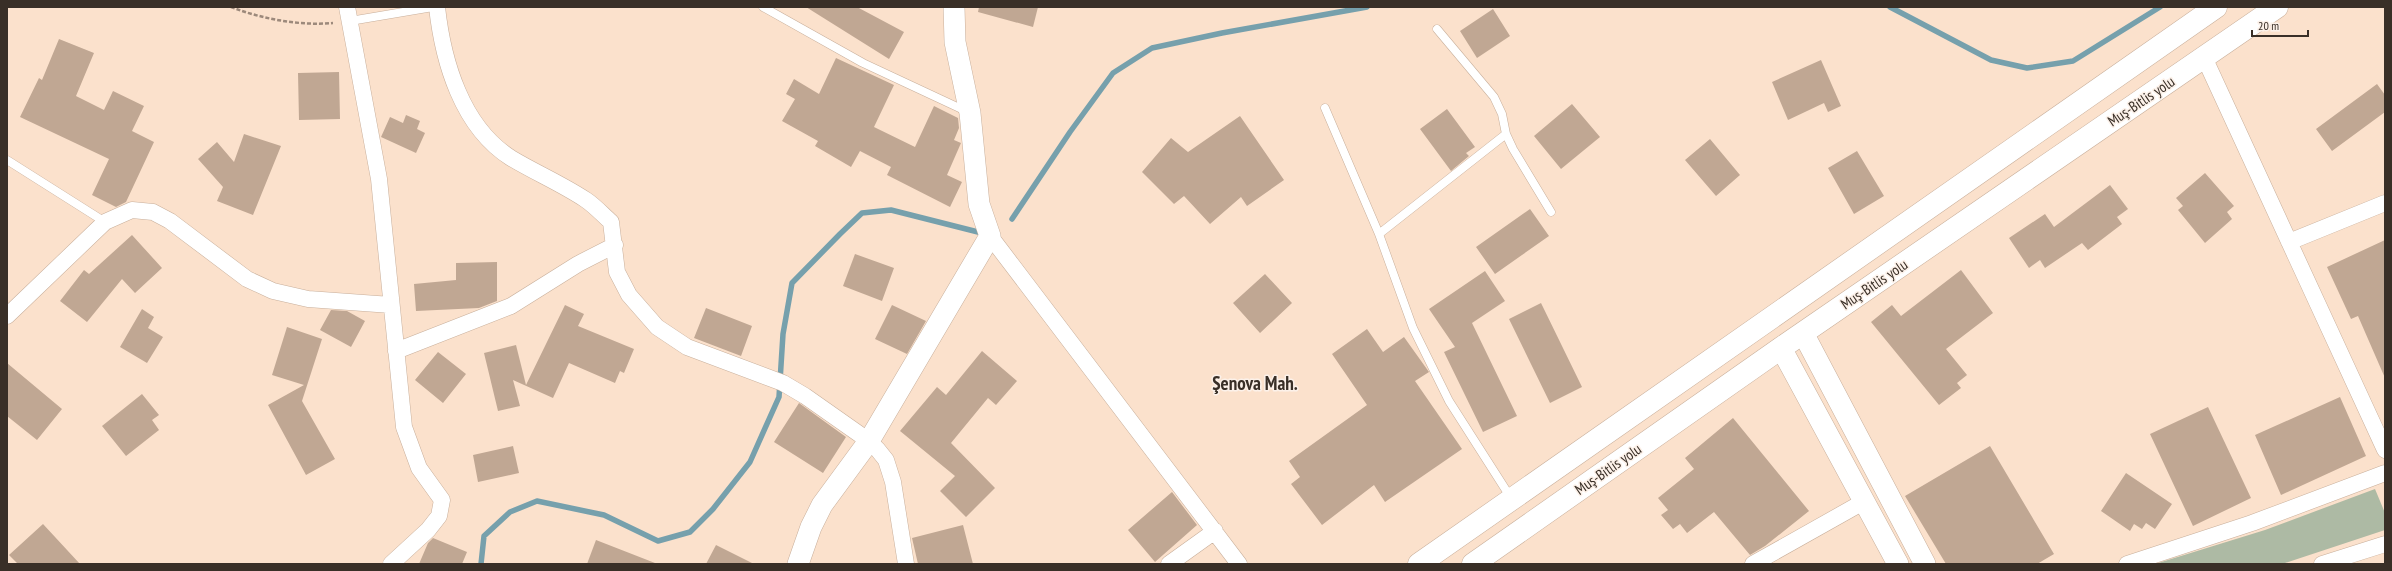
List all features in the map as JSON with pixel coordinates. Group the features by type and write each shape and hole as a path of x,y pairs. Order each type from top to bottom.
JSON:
{"highway":[{"name":"Muş-Bitlis yolu","path":"1419,564 2216,7"},
{"name":"Muş-Bitlis yolu","path":"1473,564 1802,333 2277,7"},
{"path":"1512,499 1532,523"},
{"path":"1450,542 1466,564"}],"street":[{"path":"437,7 440,35 447,63 458,91 475,122 490,141 510,157 587,200 611,222 615,245 617,272 629,295 657,328 687,347 783,383 806,396 869,440 886,460 890,471 906,564"},
{"path":"954,7 955,42 970,113 979,204 990,236 1239,564"},
{"path":"349,14 379,179 404,427 419,468 442,500 439,516 428,530 391,564"},
{"path":"2204,58 2385,450"},
{"path":"2289,242 2385,203"},
{"path":"7,316 105,222 132,210 153,212 170,222 247,279 273,291 308,299 391,305"},
{"path":"798,564 811,527 822,505 869,440 990,236"},
{"path":"396,352 511,306 578,264 615,245"},
{"path":"1802,333 1925,564"},
{"path":"1781,348 1898,564"},
{"path":"2127,564 2252,523 2385,472"},
{"path":"1753,564 1865,501"},
{"path":"1168,564 1215,531"},
{"path":"2322,564 2385,544"}],"lane":[{"path":"349,14 433,7"},
{"path":"763,7 863,64 970,113"},
{"path":"1437,29 1494,98 1502,114 1506,134 1519,160 1551,212"},
{"path":"1325,108 1379,234 1412,328 1430,365 1470,436 1512,499"},
{"path":"1379,234 1506,134"},
{"path":"7,160 105,222"}],"path":[{"path":"231,7 265,17 321,24 349,14"}],"green space":[{"path":"2375,489 2385,513 2385,530 2282,564 2155,564 2265,530"}],"building":[{"path":"806,7 857,7 904,32 889,59"},
{"path":"979,7 1038,7 1033,27 978,12"},
{"path":"1493,9 1510,36 1477,58 1460,31"},
{"path":"59,39 94,53 76,96 104,110 113,91 144,106 132,131 154,142 126,202 116,207 92,195 109,159 20,117 39,78 42,80"},
{"path":"836,58 894,85 874,127 915,147 934,106 958,118 959,128 954,140 961,143 947,175 962,182 950,207 887,175 891,167 860,151 851,167 815,146 818,141 782,121 795,99 786,94 794,79 819,94"},
{"path":"1821,60 1841,106 1828,112 1824,103 1788,120 1772,82"},
{"path":"339,72 340,119 299,120 298,73"},
{"path":"2377,84 2385,95 2385,112 2332,151 2316,129"},
{"path":"1572,104 1600,137 1561,169 1534,136"},
{"path":"1447,109 1475,147 1466,153 1469,156 1451,171 1420,129"},
{"path":"406,115 420,121 417,129 425,133 416,153 381,137 390,117 403,123"},
{"path":"1240,116 1284,180 1247,206 1241,197 1210,224 1184,196 1174,204 1142,172 1171,138 1188,152"},
{"path":"244,134 281,146 253,215 217,201 223,187 198,159 217,142 234,162"},
{"path":"1710,139 1740,175 1716,196 1685,160"},
{"path":"1857,151 1884,196 1854,214 1828,168"},
{"path":"2205,173 2234,206 2227,212 2232,219 2205,243 2178,210 2183,206 2176,198"},
{"path":"2110,185 2128,209 2117,217 2122,224 2088,250 2082,243 2045,268 2040,260 2029,268 2009,238 2045,214 2054,227"},
{"path":"1530,209 1549,236 1495,274 1476,247"},
{"path":"132,235 162,268 135,293 122,279 87,322 60,301 84,270 89,274"},
{"path":"2385,240 2385,378 2358,316 2351,319 2327,267"},
{"path":"855,254 894,268 882,301 843,286"},
{"path":"497,262 497,301 479,308 416,311 414,284 456,280 456,263"},
{"path":"1961,270 1993,313 1946,349 1967,375 1957,383 1961,388 1939,405 1871,322 1892,305 1901,316"},
{"path":"1485,271 1505,301 1472,323 1517,416 1483,432 1444,352 1455,347 1429,309"},
{"path":"1265,274 1292,303 1260,333 1233,303"},
{"path":"1541,303 1582,387 1550,403 1509,319"},
{"path":"565,305 584,314 578,326 634,349 624,373 620,371 615,383 569,363 553,398 513,380 520,406 498,411 484,353 516,345 526,385"},
{"path":"892,305 926,321 907,354 875,339"},
{"path":"706,308 752,326 741,356 694,338"},
{"path":"142,309 154,317 148,328 163,337 147,363 120,347"},
{"path":"331,310 347,311 365,321 351,347 320,330"},
{"path":"287,327 322,339 302,401 335,459 306,475 268,405 304,385 272,375"},
{"path":"1367,329 1383,352 1404,337 1429,372 1415,381 1462,449 1385,502 1374,485 1322,525 1291,484 1300,477 1289,461 1367,405 1332,354"},
{"path":"982,351 1017,381 996,405 988,398 951,443 995,488 966,517 940,491 955,476 900,431 937,387 946,395"},
{"path":"438,352 466,374 443,403 415,380"},
{"path":"7,363 62,409 37,440 7,416"},
{"path":"142,394 159,415 152,420 159,430 126,456 102,426"},
{"path":"2340,397 2366,456 2281,495 2255,435"},
{"path":"799,403 846,437 823,473 774,442"},
{"path":"2208,407 2251,498 2193,526 2150,434"},
{"path":"1733,418 1809,511 1765,546 1750,555 1714,512 1687,533 1680,524 1673,529 1661,515 1668,510 1658,498 1694,469 1685,458"},
{"path":"513,446 519,473 478,482 473,455"},
{"path":"1990,446 2054,554 2037,564 1946,564 1905,496"},
{"path":"2126,473 2172,504 2155,529 2146,523 2142,529 2134,524 2130,531 2101,511"},
{"path":"1172,492 1197,525 1155,562 1128,530"},
{"path":"43,524 80,564 18,564 9,555"},
{"path":"963,525 973,564 918,564 912,538"},
{"path":"433,538 467,552 462,564 419,564 428,543"},
{"path":"596,540 655,563 655,564 587,564"},
{"path":"716,545 754,564 706,564"}],"waterway":[{"path":"1012,219 1070,132 1113,73 1152,48 1222,33 1367,7"},
{"path":"1890,7 1991,60 2027,68 2073,61 2160,7"},
{"path":"481,564 484,536 510,512 537,501 604,515 658,541 690,532 713,509 750,462 779,397 783,334 792,283 862,213 891,210 978,232"}],"district":[{"name":"Şenova Mah.","path":"1255,383"}]}
